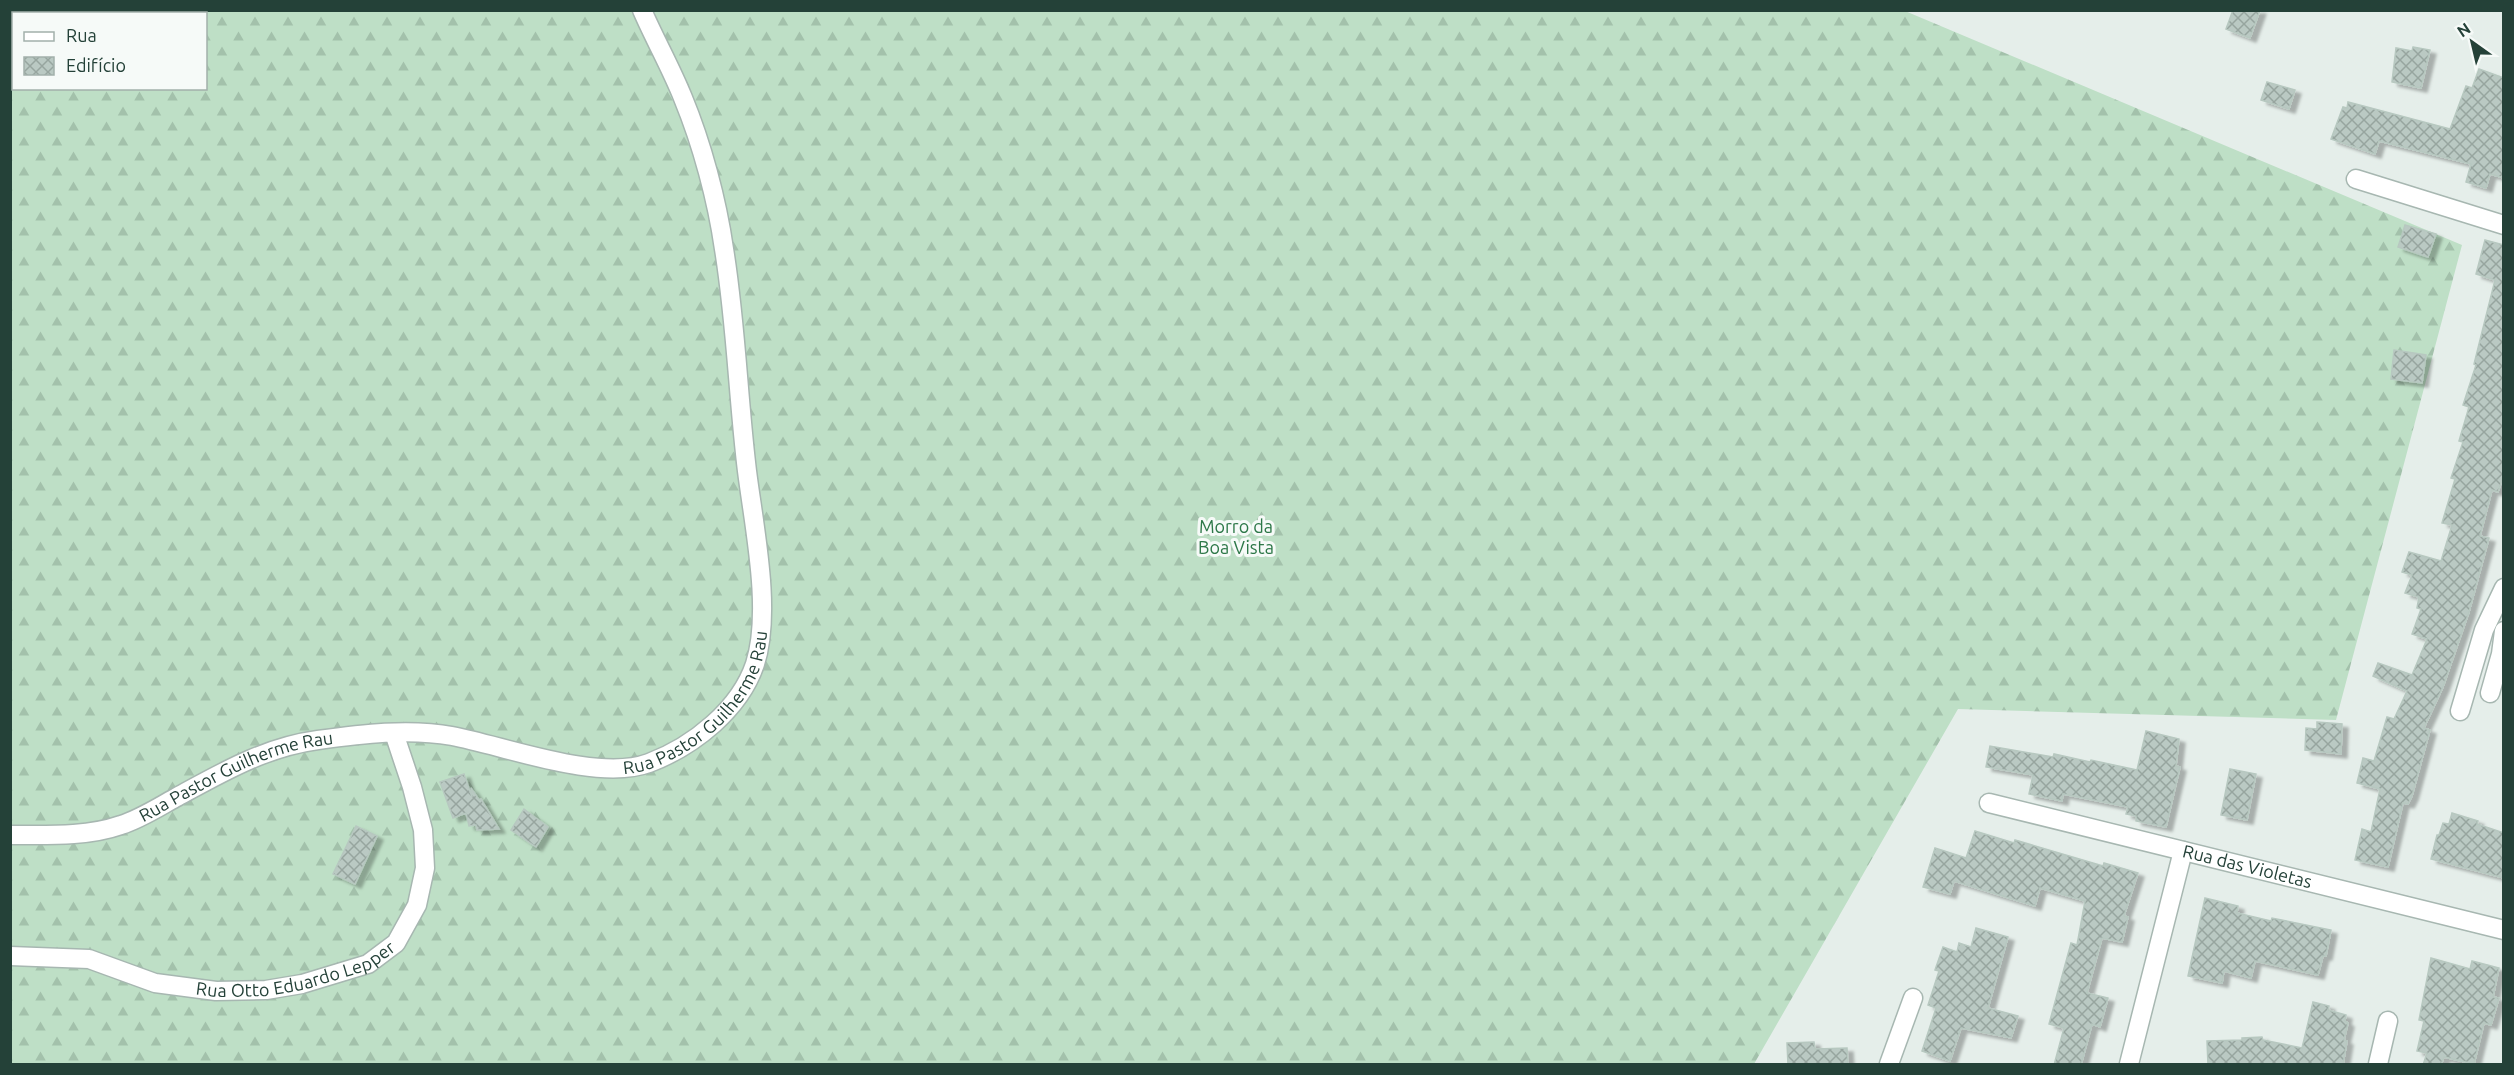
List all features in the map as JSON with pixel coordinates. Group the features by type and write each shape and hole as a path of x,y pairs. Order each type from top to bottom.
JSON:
{"street":[{"name":"Rua Pastor Guilherme Rau","path":"10,835 90,832 120,826 265,752 318,740 394,733 451,736 577,765 611,768 646,764 698,735 727,711 746,687 756,660 762,622 724,248 712,188 684,100 642,10"},
{"path":"2356,179 2504,225"},
{"path":"2460,711 2484,630 2504,588"},
{"path":"2490,693 2501,654 2504,631"},
{"name":"Rua Otto Eduardo Lepper","path":"10,956 89,959 155,983 216,991 266,990 303,984 368,964 396,943 417,905 425,868 423,830 394,733"},
{"name":"Rua das Violetas","path":"1989,803 2504,930"},
{"path":"2129,1065 2183,851"},
{"path":"1889,1065 1913,998"},
{"path":"2378,1065 2388,1021"}],"green space":[{"name":"Morro da Boa Vista","path":"10,11 1905,11 2462,245 2336,720 1958,709 1754,1064 11,1064"}],"building":[{"path":"2233,10 2260,10 2250,38 2226,29"},
{"path":"2413,47 2430,50 2421,88 2392,82 2396,48 2412,51"},
{"path":"2479,69 2504,78 2504,178 2490,174 2486,188 2466,182 2471,164 2379,141 2375,154 2331,139 2343,107 2347,108 2348,102 2450,129 2466,86 2472,88"},
{"path":"2267,82 2295,90 2289,109 2261,100"},
{"path":"2405,225 2436,234 2428,257 2398,247"},
{"path":"2485,240 2504,245 2504,474 2498,492 2492,490 2480,536 2489,538 2469,612 2443,687 2424,728 2430,730 2412,796 2408,804 2403,803 2388,867 2355,860 2362,829 2371,832 2380,789 2357,783 2363,758 2374,761 2387,717 2394,719 2407,691 2373,676 2378,663 2412,675 2427,639 2412,634 2421,609 2417,608 2419,597 2405,593 2412,575 2402,572 2409,552 2441,561 2452,525 2442,523 2455,479 2451,478 2463,442 2459,441 2469,407 2463,405 2476,365 2474,364 2495,280 2476,274"},
{"path":"2394,350 2426,355 2422,383 2391,379"},
{"path":"2317,722 2342,724 2341,754 2305,750 2306,728 2317,729"},
{"path":"2146,731 2179,739 2176,766 2180,767 2166,827 2136,821 2136,816 2126,814 2128,807 2063,794 2062,801 2029,794 2033,775 1986,767 1990,746 2053,757 2054,754 2090,762 2091,760 2137,770"},
{"path":"2230,769 2256,774 2247,820 2221,815"},
{"path":"464,774 472,797 471,788 479,800 481,799 499,829 477,830 476,825 469,826 466,813 453,818 440,782"},
{"path":"524,809 548,827 536,847 511,830"},
{"path":"2452,813 2478,821 2477,824 2504,833 2504,878 2431,859 2437,835 2443,823 2449,824"},
{"path":"356,826 377,836 355,884 333,874"},
{"path":"1975,831 2014,843 2015,840 2103,866 2104,863 2138,873 2124,916 2128,917 2122,942 2102,938 2087,993 2108,998 2100,1027 2092,1024 2081,1065 2054,1065 2064,1028 2049,1024 2071,943 2077,945 2085,901 2040,888 2035,906 1954,881 1950,894 1923,887 1935,848 1966,858"},
{"path":"2205,898 2238,906 2237,913 2271,921 2272,918 2331,930 2326,956 2323,956 2318,975 2255,961 2251,978 2224,971 2222,983 2188,976"},
{"path":"1976,928 2008,937 1988,1008 2018,1016 2011,1038 1961,1028 1950,1061 1922,1051 1936,1008 1928,1005 1939,971 1935,970 1943,947 1957,952 1959,943 1971,947"},
{"path":"2431,958 2470,969 2472,961 2499,968 2493,997 2499,998 2491,1025 2484,1023 2474,1064 2444,1057 2441,1065 2423,1065 2427,1053 2417,1051 2424,1021 2419,1020"},
{"path":"2313,1002 2329,1006 2328,1010 2346,1015 2345,1021 2348,1023 2344,1040 2347,1041 2343,1065 2208,1065 2207,1041 2262,1037 2263,1040 2302,1048"},
{"path":"1814,1042 1815,1049 1847,1048 1848,1065 1788,1065 1787,1043"}]}
